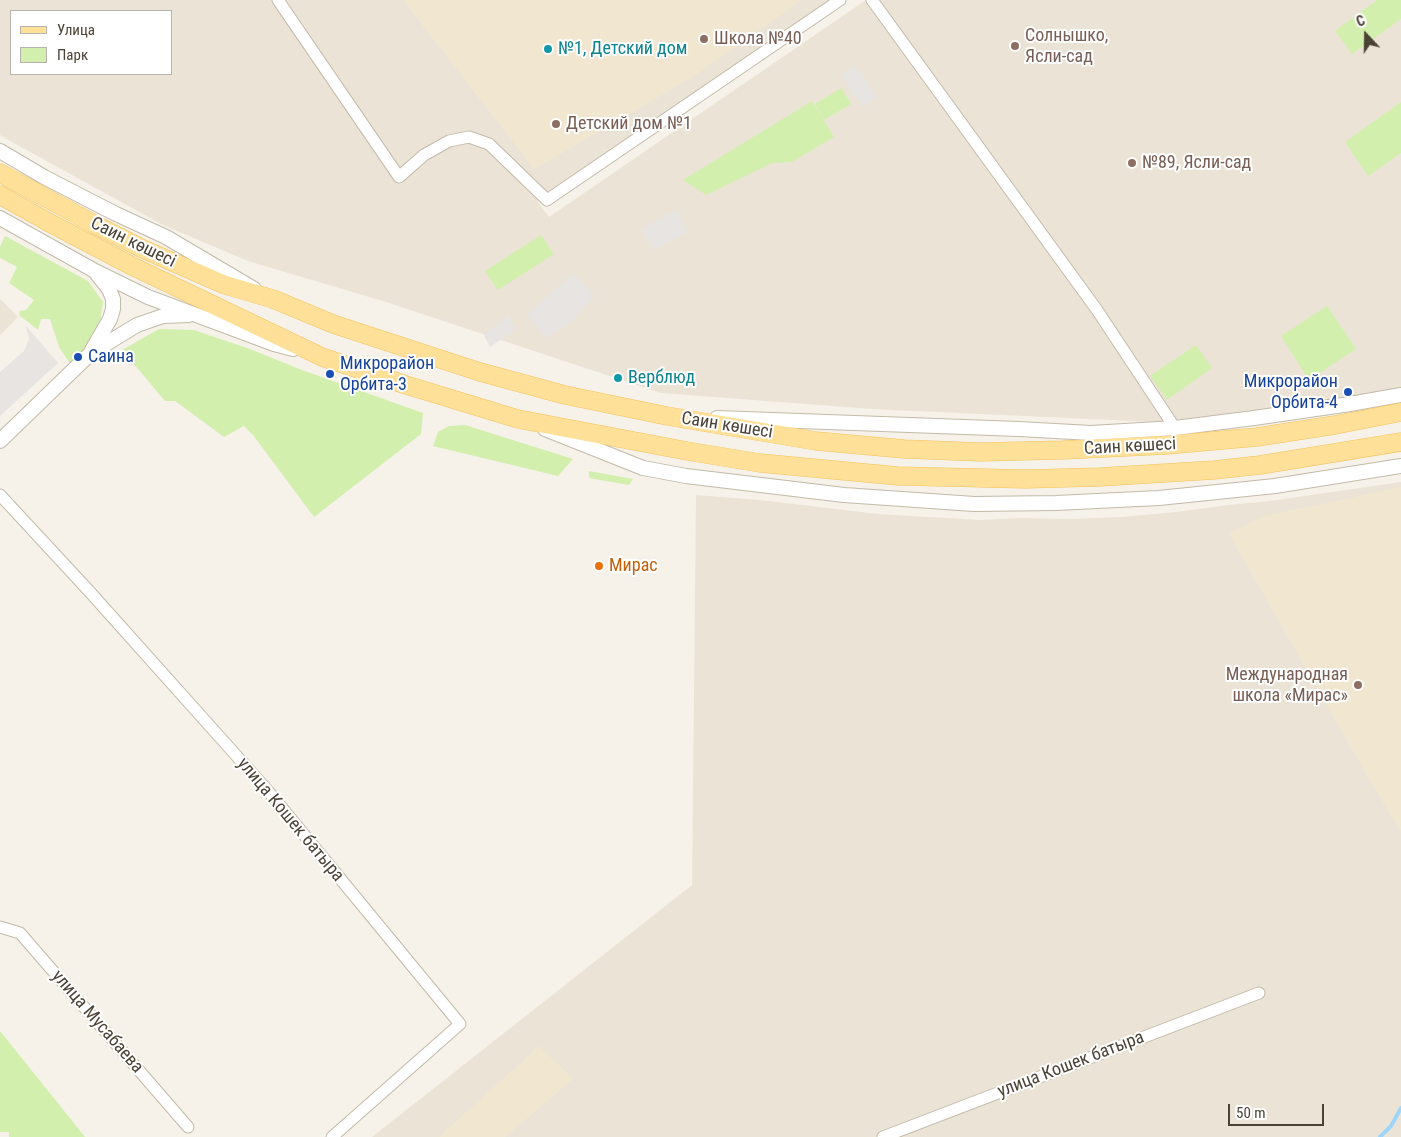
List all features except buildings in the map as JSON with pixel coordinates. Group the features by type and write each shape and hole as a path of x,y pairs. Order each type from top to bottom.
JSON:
{"main road":[{"name":"Саин көшесі","path":"0,173 96,226 172,263 225,285 273,299 333,324 480,372 564,395 667,416 816,441 904,450 980,452 1167,445 1257,437 1335,425 1401,412"},
{"name":"Саин көшесі","path":"0,195 132,266 322,357 518,419 687,451 760,462 898,476 1025,479 1100,477 1214,470 1260,465 1401,442"}],"street":[{"path":"278,0 399,177 432,150 449,141 469,137 489,144 548,200 840,0"},
{"path":"872,0 1098,310 1175,428"},
{"path":"0,150 44,177 166,237 273,299"},
{"path":"0,218 95,271 148,297 274,344 322,357"},
{"path":"91,353 110,320 113,309 113,299 109,289 95,271"},
{"path":"0,441 91,353 138,325 163,316 200,315"},
{"name":"Саин көшесі","path":"667,416 1091,433 1175,428 1292,412 1401,394"},
{"name":"Саин көшесі","path":"518,419 643,468 686,476 844,495 974,504 1159,498 1275,486 1401,466"},
{"name":"улица Кошек батыра","path":"0,495 96,598 268,790 460,1024 332,1137"},
{"name":"улица Мусабаева","path":"0,927 20,933 188,1127"},
{"name":"улица Кошек батыра","path":"883,1137 1259,993"}],"shaded area":[{"path":"0,0 829,0 550,190 537,201 549,217 866,0 1401,0 1401,388 1380,392 1237,413 1154,422 872,409 661,393 386,302 248,261 165,226 0,135"},
{"name":"Детский дом №1","path":"403,0 802,0 691,78 534,169"},
{"path":"855,65 877,97 863,107 841,75"},
{"path":"676,209 688,232 653,251 641,229"},
{"path":"574,273 594,296 571,322 546,339 527,314"},
{"path":"0,299 18,317 0,335"},
{"path":"509,314 516,329 490,347 484,335"},
{"path":"26,326 58,363 0,416 0,372 24,351 29,339"},
{"name":"Мирас","path":"1401,482 1401,1137 372,1137 692,885 696,495 760,500 878,514 980,520 1023,518 1070,519 1176,512 1270,501"},
{"name":"Международная школа «Мирас»","path":"1401,487 1401,832 1229,534 1261,517"},
{"path":"539,1046 573,1079 505,1137 439,1137"}],"green space":[{"path":"1377,0 1401,0 1401,19 1352,54 1335,31"},
{"path":"841,88 851,104 824,120 815,104"},
{"path":"812,101 834,137 792,162 772,163 706,195 683,180"},
{"path":"1401,102 1401,153 1368,176 1345,142"},
{"path":"541,235 554,254 498,290 485,271"},
{"path":"5,236 88,281 103,302 99,329 88,350 71,365 59,347 50,319 41,319 38,330 19,315 20,311 26,310 34,300 9,283 17,267 0,258 0,247"},
{"path":"1327,306 1356,349 1309,380 1281,336"},
{"path":"159,329 194,330 423,413 421,434 314,517 253,435 244,426 224,437 175,401 165,401 122,350"},
{"path":"1196,345 1212,368 1167,400 1150,376"},
{"path":"465,425 573,459 558,476 433,446 438,432 449,426"},
{"path":"589,471 633,479 629,485 589,478"},
{"path":"0,1031 85,1137 9,1137 9,1132 0,1132"}],"waterway":[{"path":"1380,1137 1391,1126 1401,1108"}],"place":[{"name":"Школа №40","path":"704,39"},
{"name":"Солнышко, Ясли-сад","path":"1015,46"},
{"name":"№1, Детский дом","path":"548,49"},
{"name":"Детский дом №1","path":"556,124"},
{"name":"№89, Ясли-сад","path":"1132,163"},
{"name":"Саина","path":"78,357"},
{"name":"Микрорайон Орбита-3","path":"330,374"},
{"name":"Верблюд","path":"618,378"},
{"name":"Микрорайон Орбита-4","path":"1348,392"},
{"name":"Мирас","path":"599,566"},
{"name":"Международная школа «Мирас»","path":"1358,685"}]}
